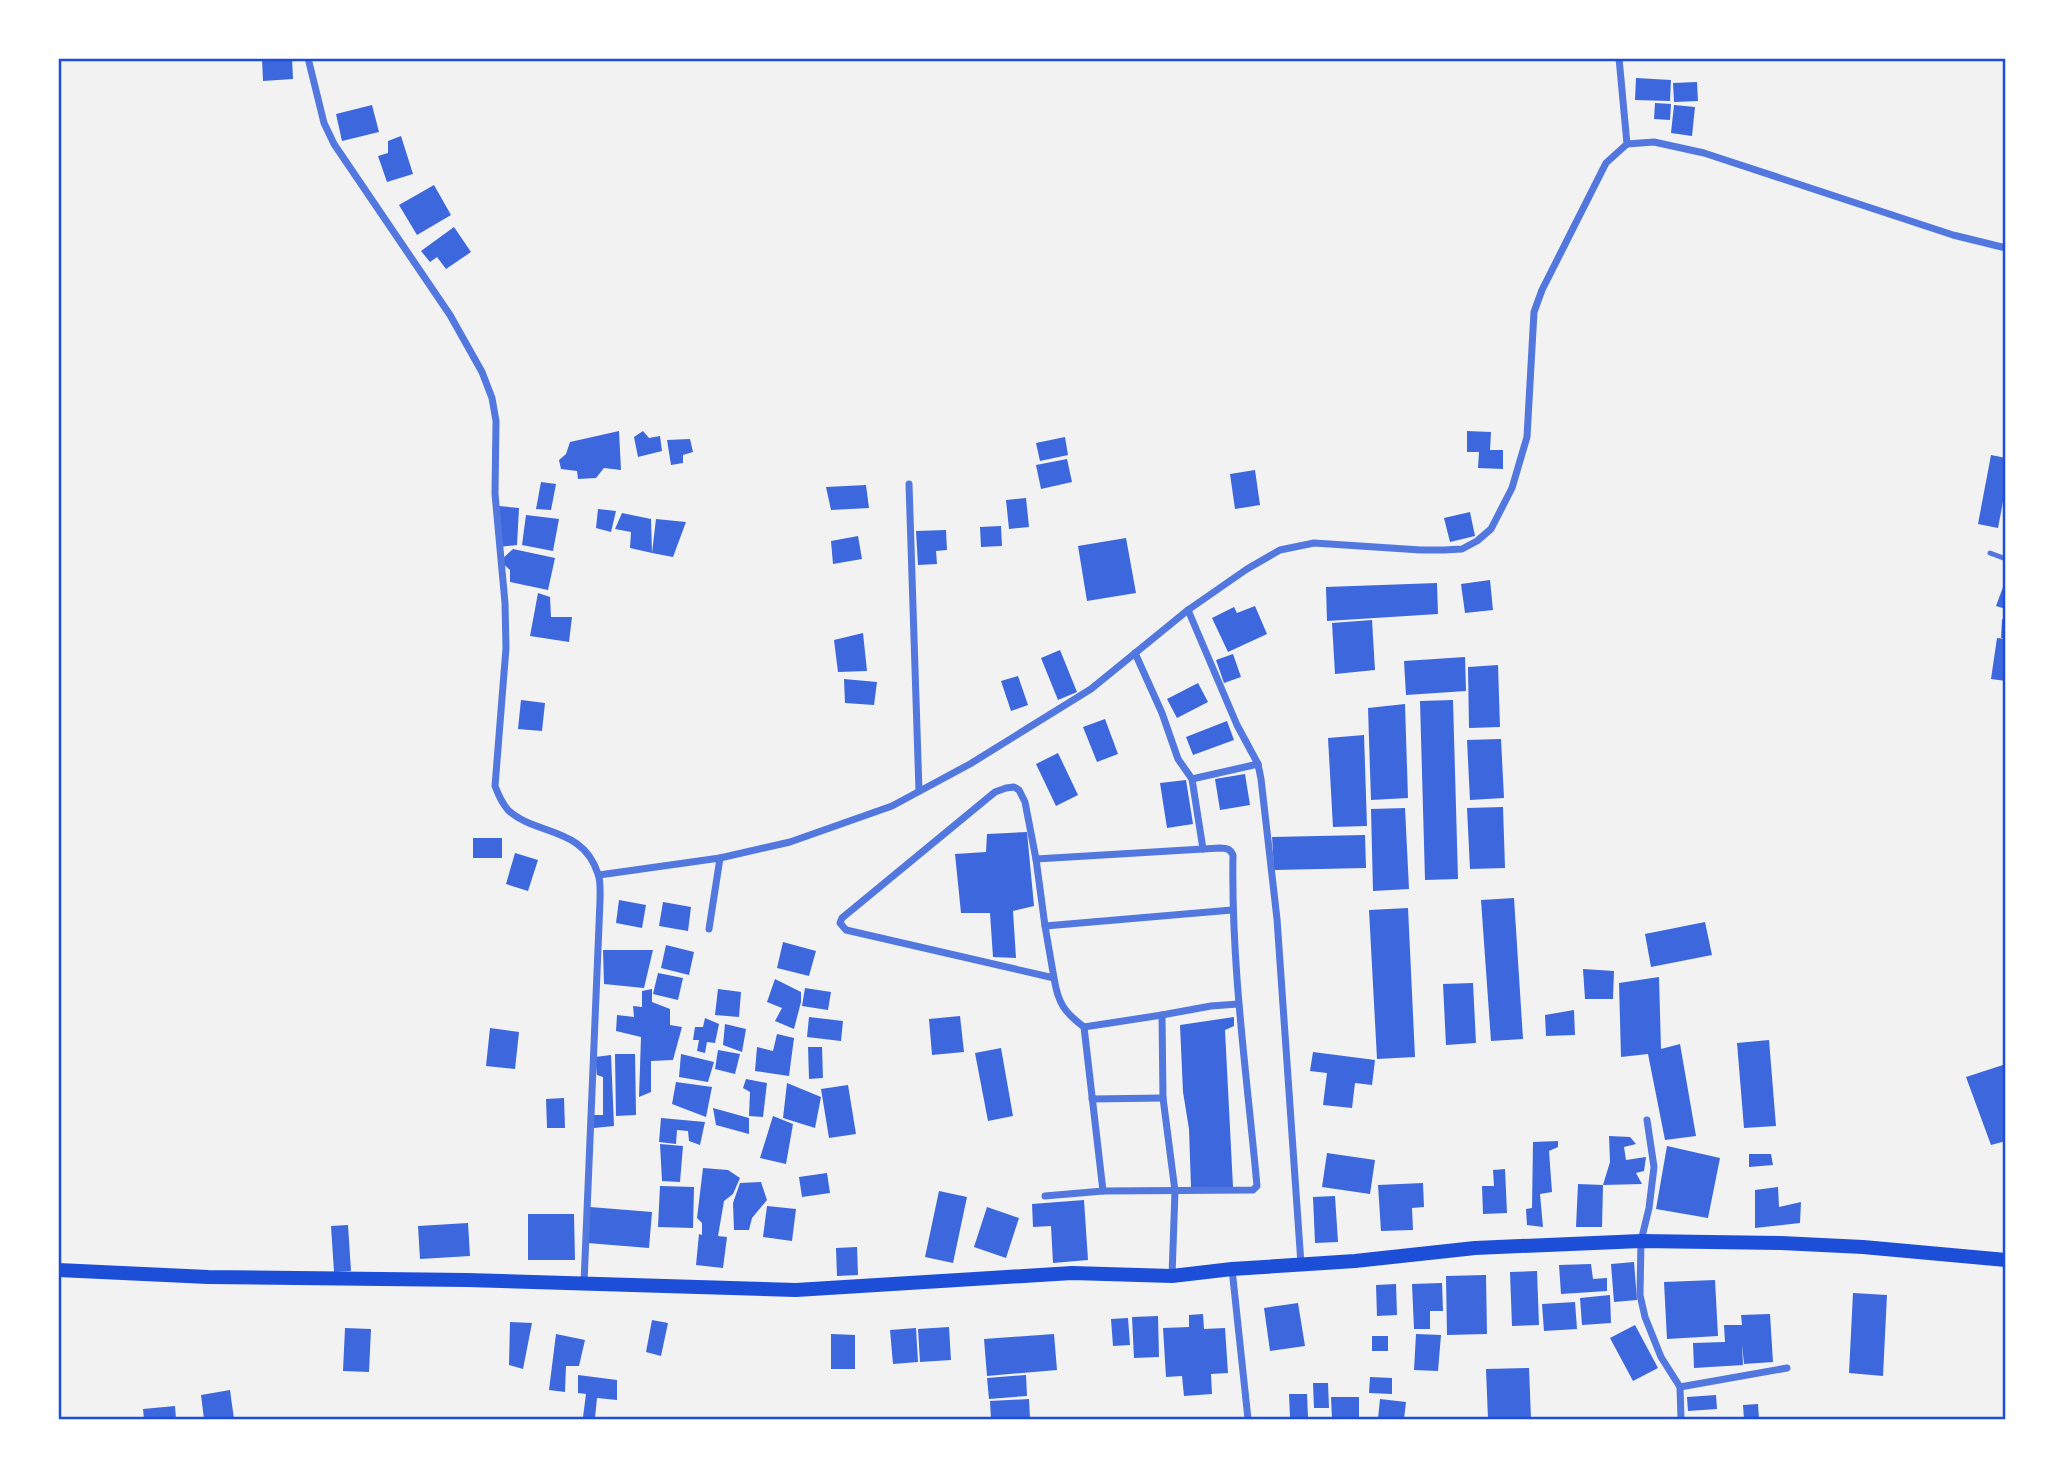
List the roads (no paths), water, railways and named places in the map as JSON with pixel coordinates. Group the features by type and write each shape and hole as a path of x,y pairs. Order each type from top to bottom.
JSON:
{"main road":[{"path":"58,1270 222,1277 584,1283 796,1290 1072,1273 1172,1276 1232,1269 1355,1262 1475,1248 1641,1241 1863,1247 2006,1260"}],"street":[{"path":"308,58 324,123 334,144 450,315 482,372 492,398 496,421 495,494 505,603 506,648 495,786 499,798 508,810 524,820 558,833 586,850 599,875 584,1283"},
{"path":"1619,58 1627,144"},
{"path":"599,875 720,858 790,842 892,806 970,764 1091,689 1188,610 1247,569 1280,550 1314,543 1421,550 1462,549 1477,541 1491,529 1512,488 1527,437 1534,312 1542,290 1606,163 1627,144 1654,142 1704,153 1953,235 2006,248"},
{"path":"909,484 919,791"},
{"path":"1188,610 1237,725 1258,764 1277,919 1301,1265"},
{"path":"1135,653 1162,713 1178,760 1192,779 1203,849"},
{"path":"1192,779 1258,764"},
{"path":"1054,978 846,930 840,923 842,918 995,792 1014,787 1019,790 1025,802 1036,859 1057,995 1063,1009 1084,1027 1103,1191"},
{"path":"1036,859 1229,849 1233,855 1232,910 1238,1004 1256,1188 1103,1191 1045,1196"},
{"path":"709,929 720,858"},
{"path":"1045,926 1232,910"},
{"path":"1084,1027 1238,1004"},
{"path":"1162,1015 1163,1098 1175,1191 1172,1276"},
{"path":"1092,1099 1163,1098"},
{"path":"1647,1120 1654,1167 1649,1208 1641,1241 1640,1295 1645,1317 1661,1357 1679,1387 1681,1419"},
{"path":"1232,1269 1248,1419"},
{"path":"1679,1387 1787,1368"}],"lane":[{"path":"1990,553 2006,559"}]}
